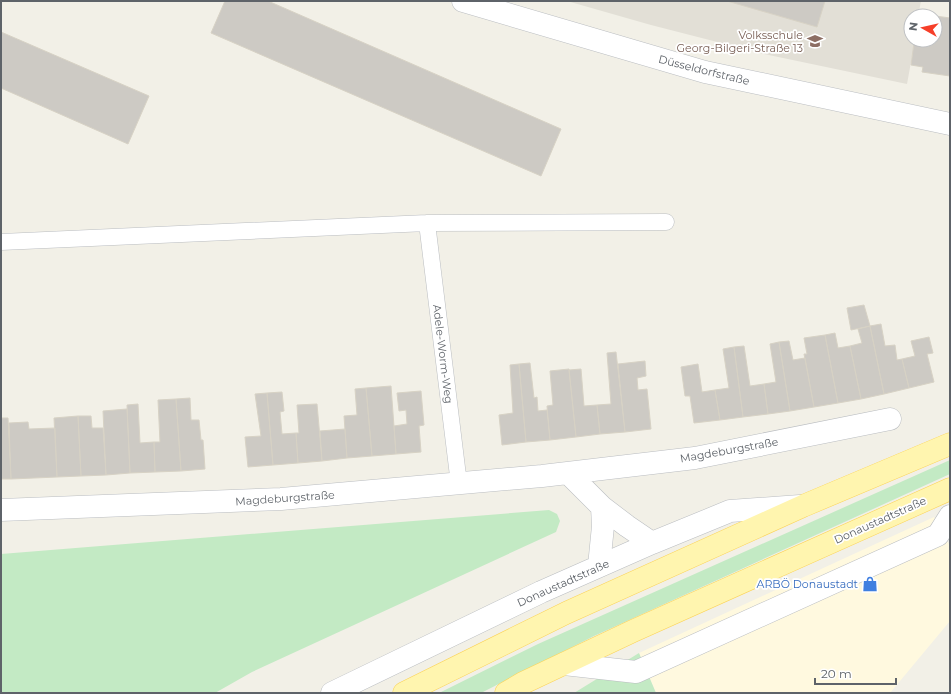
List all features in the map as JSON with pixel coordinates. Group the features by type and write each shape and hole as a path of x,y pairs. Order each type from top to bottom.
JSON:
{"main road":[{"name":"Donaustadtstraße","path":"404,693 566,613 803,506 950,444"},
{"name":"Donaustadtstraße","path":"506,693 633,631 950,489"}],"street":[{"name":"Düsseldorfstraße","path":"462,1 705,72 950,124"},
{"name":"Magdeburgstraße","path":"1,510 281,499 568,473 695,458 890,419"},
{"path":"568,473 602,507 652,543"},
{"name":"Donaustadtstraße","path":"332,693 540,592 730,511 803,506"},
{"path":"599,566 603,526 602,507"},
{"path":"564,664 636,672 938,535 950,516"}],"lane":[{"path":"1,242 427,223 666,222"},
{"name":"Adele-Worm-Weg","path":"427,223 459,484"}],"shaded area":[{"name":"Volksschule Georg-Bilgeri-Straße 13","path":"567,1 921,1 920,8 903,8 903,48 914,48 907,84 764,54 651,25"},
{"name":"ARBÖ Donaustadt","path":"934,517 950,546 950,621 890,693 656,693 639,653"}],"green space":[{"path":"950,460 950,474 594,636 481,693 439,693 538,644"},
{"path":"549,510 557,514 560,521 556,532 252,672 215,693 1,693 1,554"},
{"path":"639,653 656,693 574,693"}],"building":[{"path":"225,1 268,1 561,129 541,176 211,33"},
{"path":"727,1 825,1 817,27"},
{"path":"943,17 950,18 950,76 922,72 923,67 911,65 913,48 943,48"},
{"path":"1,32 149,96 128,144 1,88"},
{"path":"864,305 870,326 851,330 847,308"},
{"path":"881,324 885,346 895,345 897,360 902,359 909,388 884,394 870,326"},
{"path":"870,326 884,394 861,399 850,346 862,343 858,329"},
{"path":"835,333 838,348 850,346 861,399 838,403 825,335"},
{"path":"825,335 838,403 814,407 804,354 807,354 804,338"},
{"path":"929,337 933,353 927,354 934,382 909,388 902,359 915,356 911,341"},
{"path":"789,341 793,360 805,358 814,407 790,411 779,342"},
{"path":"779,342 790,411 768,414 764,384 776,382 770,344"},
{"path":"744,346 750,386 764,384 768,414 743,417 734,347"},
{"path":"734,347 743,417 720,420 715,390 729,388 723,349"},
{"path":"616,352 625,432 600,434 597,405 611,404 607,353"},
{"path":"645,361 646,376 637,378 638,390 647,389 651,429 625,432 618,364"},
{"path":"530,363 534,398 537,397 538,411 547,410 550,440 526,442 519,364"},
{"path":"519,364 526,442 502,445 499,415 513,413 510,365"},
{"path":"698,364 702,392 715,390 720,420 694,423 690,396 685,396 681,367"},
{"path":"569,369 576,437 550,440 547,406 553,405 550,371"},
{"path":"581,369 584,406 597,405 600,434 576,437 569,370"},
{"path":"391,386 396,454 372,456 366,388"},
{"path":"366,388 372,456 347,458 344,416 357,415 355,389"},
{"path":"421,391 424,425 419,426 421,452 396,454 394,426 407,424 406,410 399,411 397,393"},
{"path":"282,392 284,411 280,412 282,434 296,433 298,463 273,465 267,393"},
{"path":"267,393 273,465 248,467 245,437 261,436 255,394"},
{"path":"190,398 191,420 199,420 201,440 203,440 205,469 181,471 176,399"},
{"path":"176,399 181,471 155,472 154,442 160,442 158,400"},
{"path":"138,404 140,443 154,442 155,472 130,473 127,405"},
{"path":"317,404 322,461 298,463 296,433 299,433 297,405"},
{"path":"127,409 130,473 106,475 103,411"},
{"path":"78,416 81,476 57,477 54,418"},
{"path":"78,416 91,416 92,428 103,428 106,475 81,476"},
{"path":"1,418 8,418 11,479 1,479"},
{"path":"28,422 29,429 55,428 57,477 11,479 9,423"},
{"path":"345,429 347,458 322,461 320,431"}],"place":[{"name":"Volksschule Georg-Bilgeri-Straße 13","path":"815,41"},
{"name":"ARBÖ Donaustadt","path":"870,584"}]}
